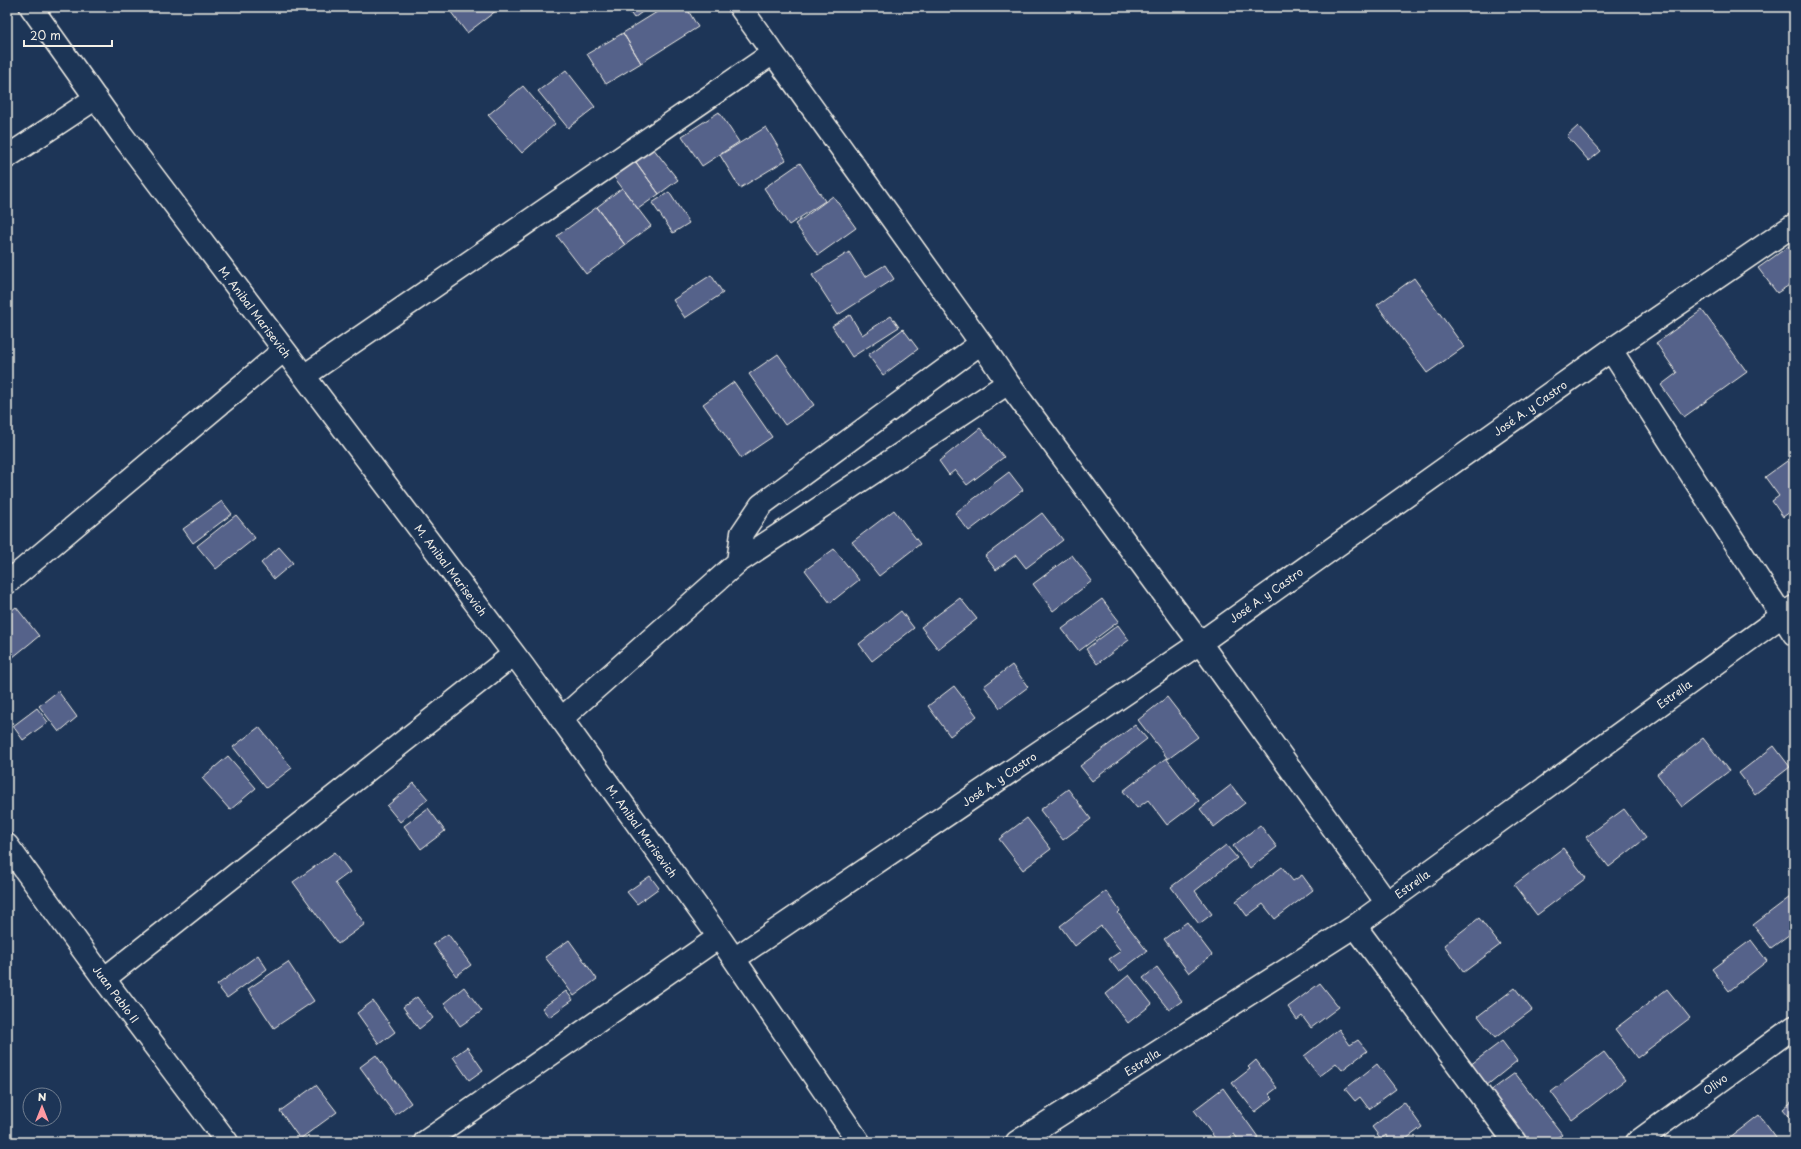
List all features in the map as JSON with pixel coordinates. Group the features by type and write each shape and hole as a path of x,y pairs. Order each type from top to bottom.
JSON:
{"street":[{"name":"M. Anibal Marisevich","path":"31,7 96,98 284,350 514,654 719,937 859,1142"},
{"path":"740,7 981,343 1008,383 1200,643 1387,903"},
{"path":"304,376 773,53"},
{"path":"7,157 96,98"},
{"name":"José A. y Castro","path":"734,959 1200,643 1611,350 1794,225"},
{"path":"738,562 742,533 761,505 981,343"},
{"path":"7,583 284,350"},
{"path":"1611,350 1788,612 1794,634"},
{"path":"561,719 738,562 1008,383"},
{"name":"Estrella","path":"1017,1142 1355,926 1788,612"},
{"path":"104,979 514,654"},
{"name":"Juan Pablo II","path":"7,845 104,979 227,1142"},
{"path":"1355,926 1515,1142"},
{"path":"425,1142 719,937"},
{"name":"Olivo","path":"1637,1142 1794,1027"}],"building":[{"path":"447,7 501,7 467,33"},
{"path":"626,7 649,7 634,18"},
{"path":"665,7 686,7 698,27 641,63 623,33"},
{"path":"623,33 641,63 606,84 587,54"},
{"path":"566,70 595,107 568,128 538,91"},
{"path":"523,86 555,124 522,153 488,115"},
{"path":"719,112 739,142 702,166 682,136"},
{"path":"1578,126 1601,151 1589,161 1567,136"},
{"path":"766,127 786,160 740,188 720,155"},
{"path":"653,148 678,180 659,194 636,162"},
{"path":"635,161 659,194 638,209 614,177"},
{"path":"800,163 825,201 789,225 764,188"},
{"path":"622,188 651,226 625,245 597,207"},
{"path":"669,192 689,223 673,233 652,203"},
{"path":"833,196 856,228 818,255 795,224"},
{"path":"597,207 625,245 586,274 557,236"},
{"path":"1789,246 1794,252 1794,282 1777,293 1758,268"},
{"path":"849,252 865,277 885,265 894,279 838,315 812,275"},
{"path":"711,275 723,293 685,318 673,300"},
{"path":"1414,278 1464,347 1427,373 1377,305"},
{"path":"1702,310 1747,372 1684,417 1661,385 1677,373 1656,343"},
{"path":"850,315 862,335 891,316 899,327 852,357 832,326"},
{"path":"903,329 918,349 883,375 868,355"},
{"path":"778,354 814,405 785,425 749,374"},
{"path":"734,382 772,437 741,458 703,404"},
{"path":"980,428 1004,457 967,485 955,470 949,475 939,461"},
{"path":"1794,456 1794,509 1783,517 1772,501 1779,496 1765,477"},
{"path":"1009,472 1023,490 969,531 955,513"},
{"path":"222,501 232,514 193,543 183,529"},
{"path":"894,510 920,544 879,576 852,542"},
{"path":"1042,513 1063,540 1026,568 1016,555 996,570 985,556"},
{"path":"236,515 255,538 216,569 197,546"},
{"path":"279,547 293,563 274,579 261,563"},
{"path":"834,549 859,580 830,603 805,570"},
{"path":"1072,555 1092,581 1053,611 1033,584"},
{"path":"960,598 977,619 938,649 921,627"},
{"path":"1102,599 1119,621 1079,651 1062,629"},
{"path":"16,607 39,636 7,662 7,614"},
{"path":"901,611 914,628 872,661 859,644"},
{"path":"1118,625 1129,640 1097,664 1086,649"},
{"path":"1012,665 1028,687 1000,708 984,686"},
{"path":"954,686 977,716 950,736 928,706"},
{"path":"58,691 77,717 59,732 39,706"},
{"path":"1167,697 1198,737 1168,759 1138,720"},
{"path":"37,708 48,722 23,740 13,726"},
{"path":"1135,725 1147,739 1092,781 1080,766"},
{"path":"259,727 292,768 266,788 233,747"},
{"path":"1703,738 1729,771 1682,807 1657,774"},
{"path":"1774,746 1790,767 1755,794 1739,773"},
{"path":"228,756 256,788 230,810 202,778"},
{"path":"1166,758 1199,801 1167,825 1148,800 1137,808 1123,791"},
{"path":"414,783 428,799 400,822 387,806"},
{"path":"1231,785 1245,803 1214,827 1200,809"},
{"path":"1068,789 1091,819 1063,840 1040,810"},
{"path":"428,808 445,831 421,849 404,826"},
{"path":"1624,809 1646,838 1609,867 1586,837"},
{"path":"1027,818 1051,849 1023,870 999,839"},
{"path":"1260,825 1277,847 1250,868 1233,846"},
{"path":"1226,845 1237,858 1195,891 1212,914 1199,924 1171,887"},
{"path":"1563,848 1586,878 1537,915 1514,885"},
{"path":"335,852 350,872 335,883 365,924 338,944 293,882"},
{"path":"1282,867 1293,881 1302,875 1313,890 1275,919 1263,904 1247,916 1236,901"},
{"path":"650,876 659,888 637,904 627,892"},
{"path":"1106,891 1120,911 1118,913 1147,951 1119,972 1109,959 1121,951 1101,926 1075,946 1060,926"},
{"path":"1794,894 1794,931 1771,948 1753,925"},
{"path":"1479,918 1500,945 1464,972 1444,945"},
{"path":"1187,922 1212,955 1189,973 1164,939"},
{"path":"448,934 471,965 456,976 433,944"},
{"path":"569,940 597,979 574,996 545,957"},
{"path":"1751,940 1767,961 1729,991 1712,969"},
{"path":"258,955 267,969 227,998 217,985"},
{"path":"288,962 314,1001 274,1028 248,989"},
{"path":"1157,967 1182,1001 1169,1010 1143,978"},
{"path":"1129,975 1152,1004 1128,1023 1106,994"},
{"path":"1320,983 1339,1007 1311,1028 1302,1016 1297,1020 1288,1007"},
{"path":"464,987 482,1011 460,1026 444,1003"},
{"path":"1515,988 1532,1010 1495,1038 1478,1016"},
{"path":"1667,989 1690,1018 1637,1058 1615,1029"},
{"path":"566,991 573,1000 549,1017 542,1008"},
{"path":"417,997 433,1018 419,1029 403,1007"},
{"path":"373,1001 395,1032 379,1044 357,1013"},
{"path":"1339,1029 1350,1045 1358,1040 1367,1051 1342,1070 1336,1063 1319,1076 1304,1056"},
{"path":"1502,1041 1517,1061 1486,1086 1470,1065"},
{"path":"467,1047 483,1070 469,1080 453,1057"},
{"path":"1604,1052 1625,1080 1572,1120 1551,1092"},
{"path":"376,1055 411,1103 395,1115 360,1067"},
{"path":"1256,1060 1277,1088 1269,1094 1273,1098 1255,1112 1232,1083 1250,1069 1248,1067"},
{"path":"1377,1064 1396,1089 1369,1109 1360,1097 1355,1101 1345,1089"},
{"path":"1515,1073 1562,1134 1551,1142 1528,1142 1489,1092"},
{"path":"316,1085 337,1112 300,1139 280,1111"},
{"path":"1223,1088 1258,1137 1251,1142 1240,1142 1234,1134 1223,1142 1218,1142 1194,1110"},
{"path":"1794,1100 1794,1122 1783,1109"},
{"path":"1404,1102 1422,1127 1402,1142 1391,1142 1386,1135 1381,1139 1372,1127"},
{"path":"1759,1115 1779,1142 1724,1142"}]}
